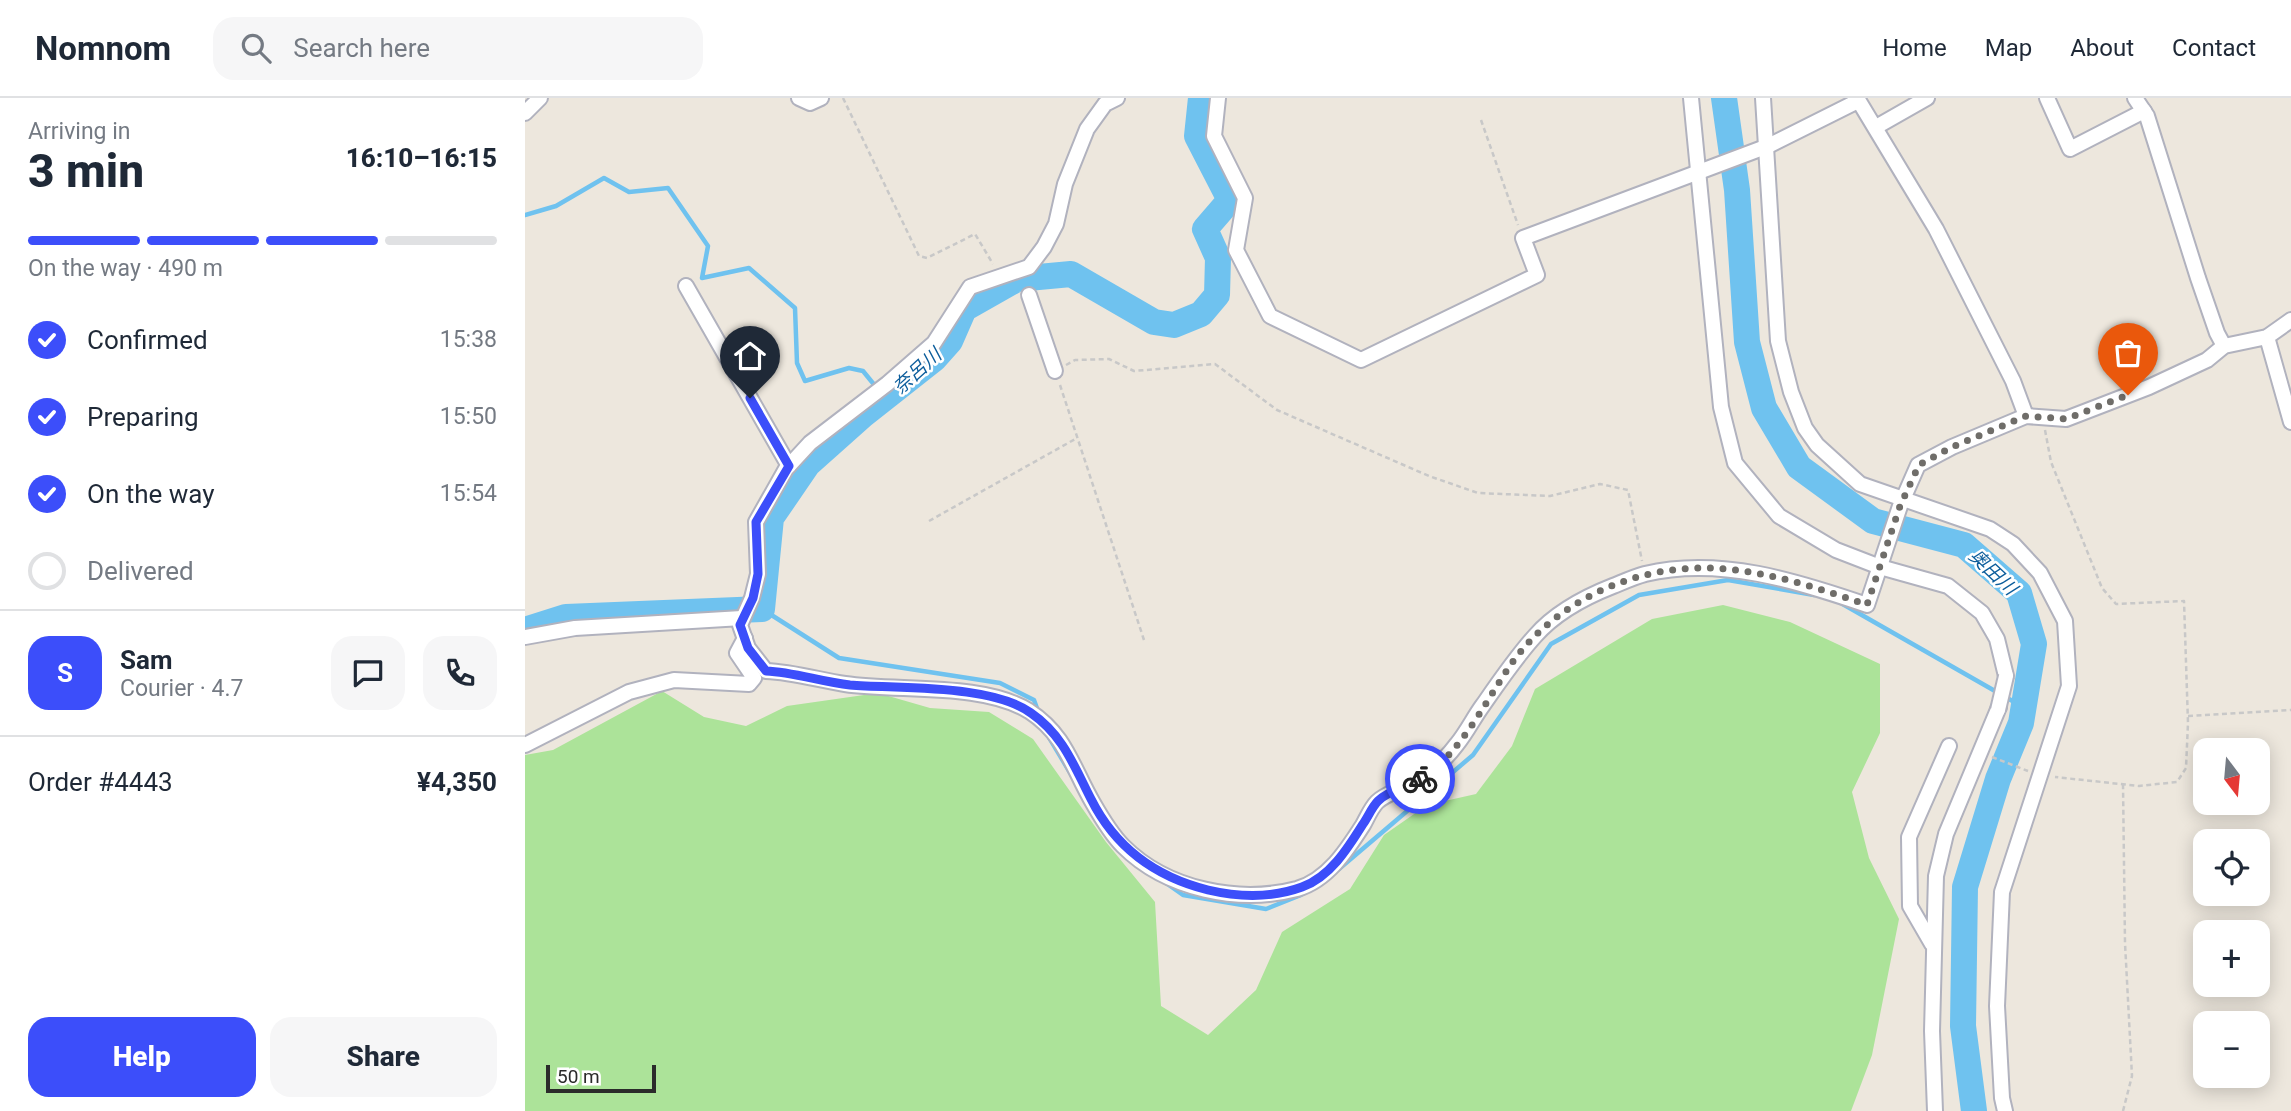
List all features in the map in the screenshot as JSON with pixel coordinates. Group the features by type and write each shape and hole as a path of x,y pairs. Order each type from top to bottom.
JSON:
{"street":[{"path":"525,113 540,98"},
{"path":"799,98 810,103 821,98"},
{"path":"1218,98 1214,136 1245,198 1236,250 1271,316 1361,360 1537,275 1523,238 1767,146 1857,99 1936,229 2013,381 2026,416"},
{"path":"1691,98 1704,170 1721,407 1735,463 1779,516 1836,550 1882,561 1948,586 1982,612 1997,639 2006,676 1998,710 1999,707 1979,753 1946,834 1936,876 1932,1079 1935,1111"},
{"path":"1763,98 1778,341 1791,392 1805,428 1817,445 1860,484 1902,502 1990,529 2013,544 2040,573 2065,621 2070,686 2002,891 1997,1006 2005,1111"},
{"path":"1876,127 1927,98"},
{"path":"2047,98 2070,149 2144,111"},
{"path":"2135,98 2144,111 2213,322 2224,346"},
{"path":"1108,100 1087,129 1065,184 1056,224 1029,267 969,287 934,343 887,384 810,443 789,466 756,522 758,574 753,598 740,625 748,648 766,671 847,684 950,691 1010,701 1031,712 1053,732 1070,754 1092,802 1122,846 1153,870 1190,885 1228,894 1263,896 1301,888 1315,881 1350,845 1377,801 1429,774 1458,744 1510,665 1537,633 1554,618 1590,595 1645,574 1705,568 1809,585 1867,605 1902,502 1919,465 1952,447 2026,416 2066,419 2149,387 2207,360 2224,346 2267,337 2291,320"},
{"path":"686,286 789,466"},
{"path":"1029,295 1055,371"},
{"path":"2267,337 2291,422"},
{"path":"525,638 575,628 742,618"},
{"path":"525,746 629,692 674,680 749,684 754,677 737,653 745,638"},
{"path":"1933,945 1910,906 1909,837 1949,746"}],"path":[{"path":"843,98 919,256 926,257 975,234 1001,276"},
{"path":"1481,120 1523,238"},
{"path":"1145,640 1055,371 1076,360 1109,359 1135,371 1215,363 1277,410 1417,471 1478,493 1550,496 1600,484 1628,490 1645,574"},
{"path":"1979,753 2041,776 2140,786 2177,782 2186,768 2188,716 2184,601 2116,604 2102,588 2051,462 2042,417"},
{"path":"929,521 1077,438"},
{"path":"2188,716 2291,710"},
{"path":"2123,784 2125,943 2131,1076 2123,1111"}],"green space":[{"path":"1723,605 1790,622 1880,664 1880,733 1852,792 1869,858 1899,919 1872,1055 1851,1111 525,1111 525,755 553,750 662,691 704,717 746,726 787,706 878,693 930,708 989,712 1033,739 1106,842 1155,902 1161,1006 1208,1035 1256,990 1282,932 1350,889 1384,835 1427,805 1476,794 1512,746 1535,689 1652,619"}],"waterway":[{"name":"奈呂川","path":"525,630 566,617 762,609 771,518 808,464 863,415 934,359 950,341 964,309 1017,279 1071,274 1154,322 1174,325 1201,314 1217,295 1218,258 1205,229 1230,200 1197,136 1201,98"},
{"name":"奥田川","path":"1724,98 1737,190 1747,342 1764,408 1799,467 1873,521 1964,545 2019,593 2034,644 2021,723 1998,779 1965,887 1963,1026 1974,1111"},
{"path":"525,215 556,206 604,178 629,192 668,188 708,246 702,278 749,268 795,308 797,363 805,381 849,368 863,371 885,398"},
{"path":"1339,869 1473,755 1551,644 1639,595 1728,580 1814,595"},
{"path":"1839,602 2023,707"},
{"path":"762,609 839,658 1000,683 1034,700 1039,714"},
{"path":"1044,729 1072,776"},
{"path":"1166,883 1183,895 1266,909 1301,895"}],"way so far":[{"path":"1420,779 1429,774 1458,744 1510,665 1537,633 1554,618 1590,595 1645,574 1705,568 1809,585 1867,605 1900,506 1919,465 1952,447 2026,416 2066,419 2128,395"}],"route":[{"path":"750,398 789,466 756,522 758,574 753,598 740,625 748,648 766,671 782,671 847,684 950,691 1010,701 1031,712 1058,736 1070,754 1092,802 1122,846 1153,870 1190,885 1228,894 1263,896 1301,888 1315,881 1350,845 1377,801 1420,779"}]}
